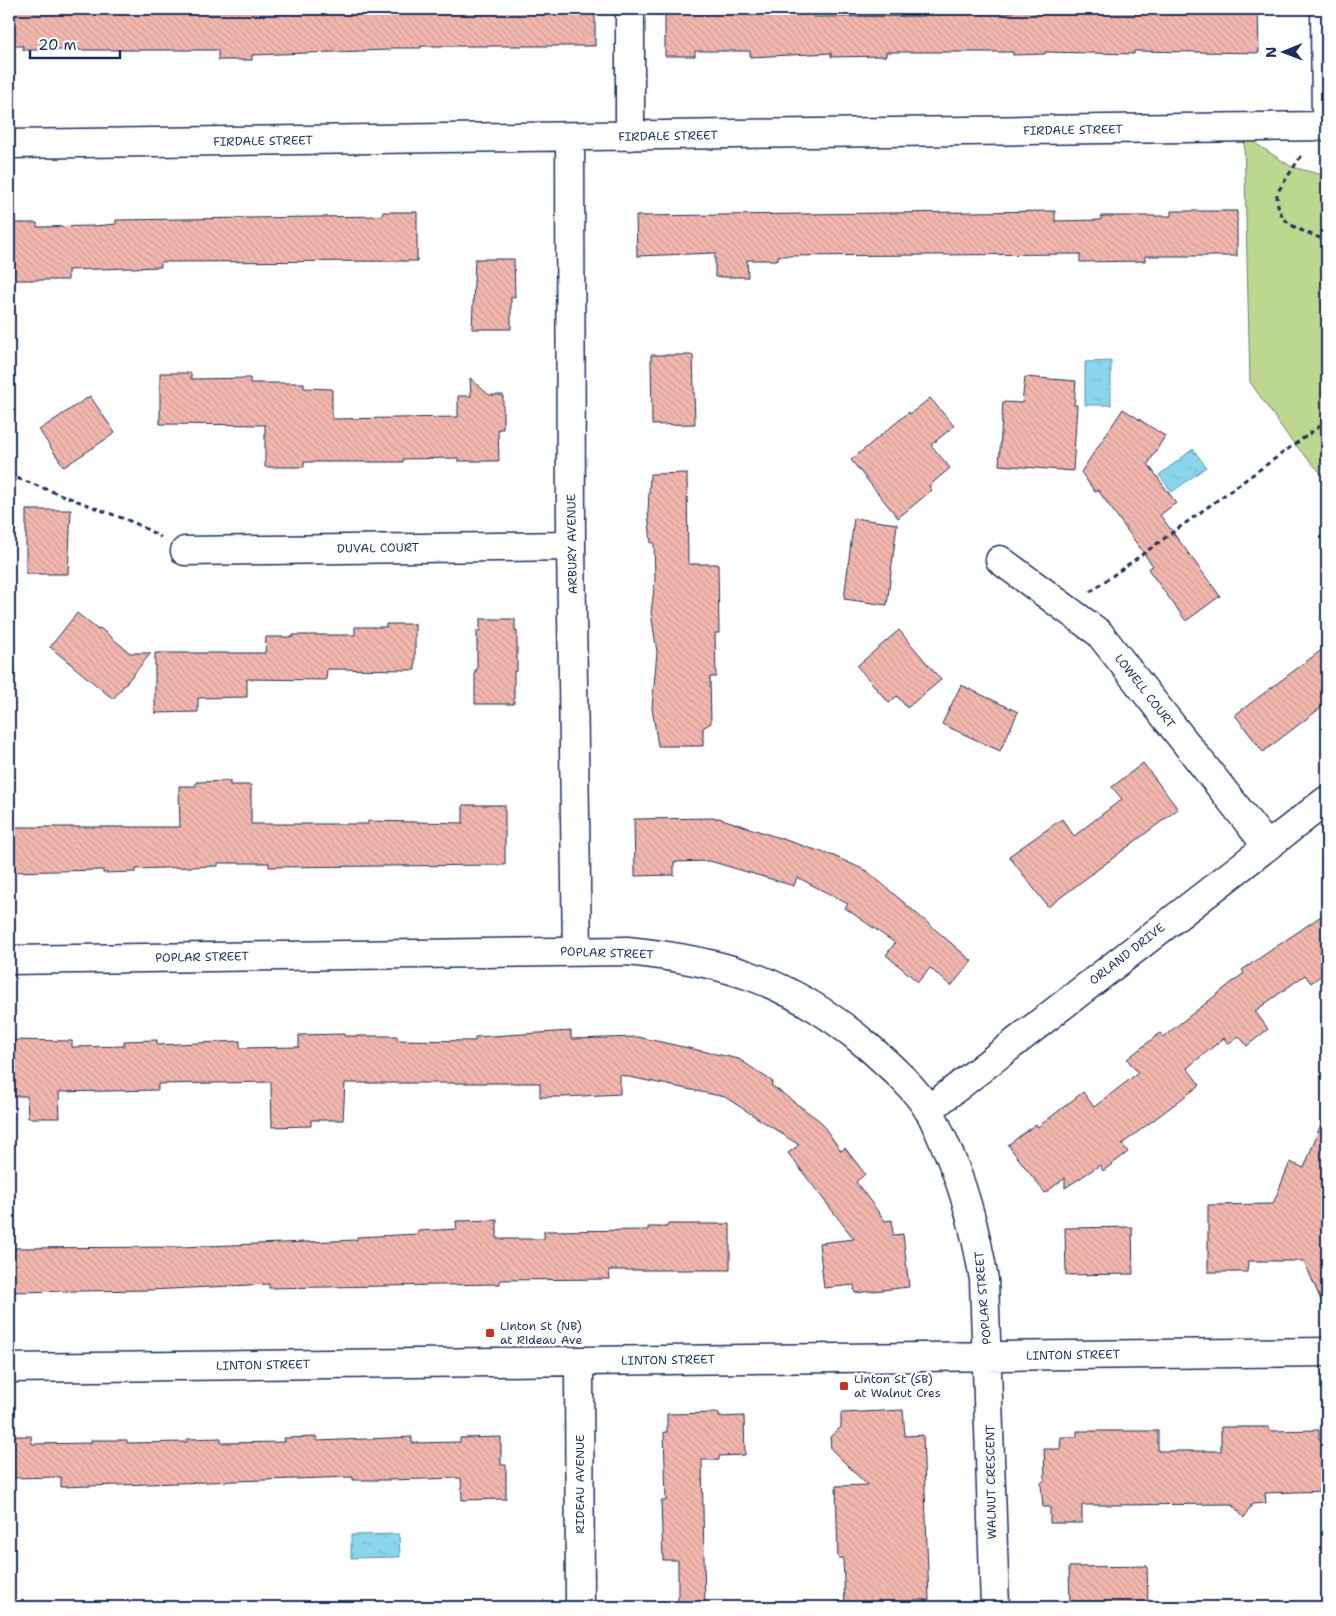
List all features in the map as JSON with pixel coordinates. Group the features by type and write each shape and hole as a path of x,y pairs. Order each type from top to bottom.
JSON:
{"street":[{"path":"630,9 630,136"},
{"path":"1325,9 1326,126"},
{"name":"FIRDALE STREET","path":"9,144 1326,126"},
{"name":"ARBURY AVENUE","path":"570,137 571,546 577,951"},
{"name":"DUVAL COURT","path":"185,550 571,546"},
{"name":"LOWELL COURT","path":"1000,560 1099,632 1267,846"},
{"name":"ORLAND DRIVE","path":"928,1110 1327,800"},
{"name":"POPLAR STREET","path":"9,960 627,951 694,960 730,969 784,989 815,1005 846,1028 905,1081 928,1110 952,1161 967,1201 978,1244 984,1280 987,1356"},
{"name":"LINTON STREET","path":"9,1368 1327,1352"},
{"name":"WALNUT CRESCENT","path":"987,1356 994,1607"},
{"name":"RIDEAU AVENUE","path":"579,1361 580,1607"}],"path":[{"path":"1326,126 1281,183 1276,203 1286,223 1327,240"},
{"path":"1068,608 1327,421"},
{"path":"9,475 135,523 185,550"}],"green space":[{"path":"1244,136 1292,167 1327,176 1327,480 1290,439 1250,382"}],"water":[{"path":"1111,361 1111,405 1085,405 1085,362"},
{"path":"1193,449 1206,467 1172,492 1159,475"},
{"path":"399,1534 400,1557 351,1558 351,1535"}],"building":[{"path":"9,9 252,11 595,9 595,46 421,46 421,48 390,48 390,50 252,55 252,60 218,60 218,50 23,50 23,46 9,46"},
{"path":"665,9 794,9 794,11 814,11 814,17 924,16 924,13 1013,13 1013,10 1258,9 1259,53 1134,51 1134,54 1045,52 1045,54 1013,55 1013,52 886,52 886,56 831,57 831,53 750,57 750,51 695,51 695,56 665,56"},
{"path":"1055,211 1055,221 1101,220 1101,216 1171,216 1171,211 1237,211 1237,256 1145,256 1145,261 1080,262 1080,254 778,256 778,260 747,260 748,277 715,277 715,253 637,256 636,216"},
{"path":"383,212 417,212 417,261 160,262 161,267 68,270 68,280 9,280 9,223 37,223 37,227 94,226 116,224 116,220 382,216"},
{"path":"475,259 514,259 515,297 511,297 511,329 472,329"},
{"path":"651,355 693,355 695,424 652,425"},
{"path":"160,373 191,373 191,379 250,378 250,383 304,383 304,388 332,389 332,419 458,417 458,396 471,396 470,378 489,395 503,395 503,429 498,429 499,461 458,461 458,458 403,459 403,462 304,462 304,467 265,467 265,425 160,424"},
{"path":"1025,377 1076,381 1074,405 1077,405 1073,471 999,465 1003,402 1022,403"},
{"path":"90,396 115,433 64,467 39,430"},
{"path":"930,398 954,426 931,445 950,468 929,486 932,490 898,518 851,460 909,412 910,414"},
{"path":"1123,409 1165,436 1148,464 1176,503 1160,515 1220,596 1186,621 1148,569 1153,566 1098,490 1095,492 1081,472"},
{"path":"687,473 688,564 718,564 719,633 715,633 716,677 710,677 711,723 703,728 703,746 658,746 652,708 657,652 651,613 655,579 654,543 651,543 648,512 650,474"},
{"path":"26,510 71,510 68,574 26,574"},
{"path":"854,518 897,524 887,605 844,599"},
{"path":"77,613 98,630 100,628 130,653 151,653 113,699 50,647"},
{"path":"480,619 515,619 515,632 517,631 517,671 514,671 514,704 475,704 477,631 480,631"},
{"path":"386,624 415,624 415,670 327,669 326,680 247,679 247,697 198,698 198,712 155,713 155,653 265,653 266,637 355,635 355,627 386,627"},
{"path":"899,630 941,680 907,708 897,696 889,703 857,666"},
{"path":"1327,646 1327,703 1263,752 1235,715"},
{"path":"961,685 1018,712 1000,751 942,724"},
{"path":"1143,763 1178,809 1048,907 1009,856 1062,819 1074,836 1122,799 1112,787"},
{"path":"230,781 230,785 251,785 251,824 368,824 368,821 463,823 463,805 505,805 505,865 269,867 269,863 218,863 218,866 136,869 136,872 103,873 103,870 9,872 9,827 180,827 179,786 196,786 196,782"},
{"path":"719,818 834,856 867,871 972,961 951,986 930,968 918,982 886,955 895,943 845,908 848,904 797,877 794,886 710,861 674,862 674,875 635,876 634,819"},
{"path":"1327,912 1327,971 1311,983 1305,975 1255,1011 1268,1029 1247,1046 1239,1036 1228,1044 1224,1038 1187,1068 1200,1085 1122,1144 1128,1152 1103,1171 1100,1165 1065,1188 1065,1178 1045,1193 1008,1145 1036,1124 1038,1127 1083,1092 1094,1107 1138,1073 1127,1059 1160,1033 1163,1037 1244,973 1242,970"},
{"path":"571,1031 571,1039 638,1037 739,1059 773,1082 771,1085 820,1121 841,1151 845,1148 865,1174 856,1182 885,1221 892,1220 893,1235 903,1234 909,1287 855,1293 854,1285 824,1288 819,1243 854,1239 788,1153 799,1145 725,1097 620,1075 620,1094 564,1097 540,1097 540,1083 345,1083 343,1120 311,1120 311,1126 272,1127 271,1082 158,1084 158,1090 59,1092 60,1118 28,1118 27,1096 9,1096 9,1040 72,1041 72,1047 124,1046 124,1041 157,1040 157,1045 240,1041 240,1048 299,1047 299,1035 344,1034 344,1036 397,1036 397,1040 475,1041 475,1037"},
{"path":"1325,1114 1327,1114 1327,1314 1304,1261 1248,1261 1247,1272 1208,1272 1208,1205 1273,1204 1290,1162 1304,1168"},
{"path":"497,1220 497,1239 544,1239 544,1231 648,1230 648,1227 667,1227 667,1224 730,1224 730,1270 609,1270 610,1279 500,1280 500,1284 269,1288 269,1284 151,1290 9,1292 9,1248 181,1247 357,1240 357,1237 418,1234 418,1231 457,1229 456,1221"},
{"path":"1132,1227 1133,1274 1066,1275 1065,1228"},
{"path":"903,1410 905,1436 923,1435 929,1600 914,1600 915,1607 845,1607 843,1558 838,1558 836,1486 867,1485 831,1449 830,1437 841,1427 841,1413"},
{"path":"719,1413 719,1417 744,1416 745,1455 719,1456 719,1460 702,1460 705,1607 678,1607 678,1560 663,1560 661,1501 666,1501 664,1432 667,1432 667,1414"},
{"path":"1221,1427 1269,1427 1269,1431 1319,1430 1319,1439 1327,1438 1327,1491 1265,1493 1266,1503 1252,1504 1244,1518 1232,1504 1082,1505 1082,1523 1050,1523 1050,1507 1043,1507 1042,1496 1041,1483 1045,1480 1044,1449 1060,1449 1061,1437 1077,1437 1077,1431 1158,1431 1158,1451 1221,1451"},
{"path":"9,1436 31,1436 32,1444 91,1443 91,1440 127,1440 127,1443 187,1442 187,1439 221,1438 221,1443 285,1442 284,1438 317,1437 317,1441 412,1437 412,1443 460,1442 460,1438 501,1437 501,1465 506,1465 506,1499 462,1500 461,1478 353,1480 353,1477 61,1487 61,1477 9,1478"},
{"path":"1147,1566 1148,1604 1136,1604 1136,1607 1070,1607 1069,1567"}],"place":[{"name":"Linton St (NB) at Rideau Ave","path":"490,1333"},
{"name":"Linton St (SB) at Walnut Cres","path":"844,1386"}]}
